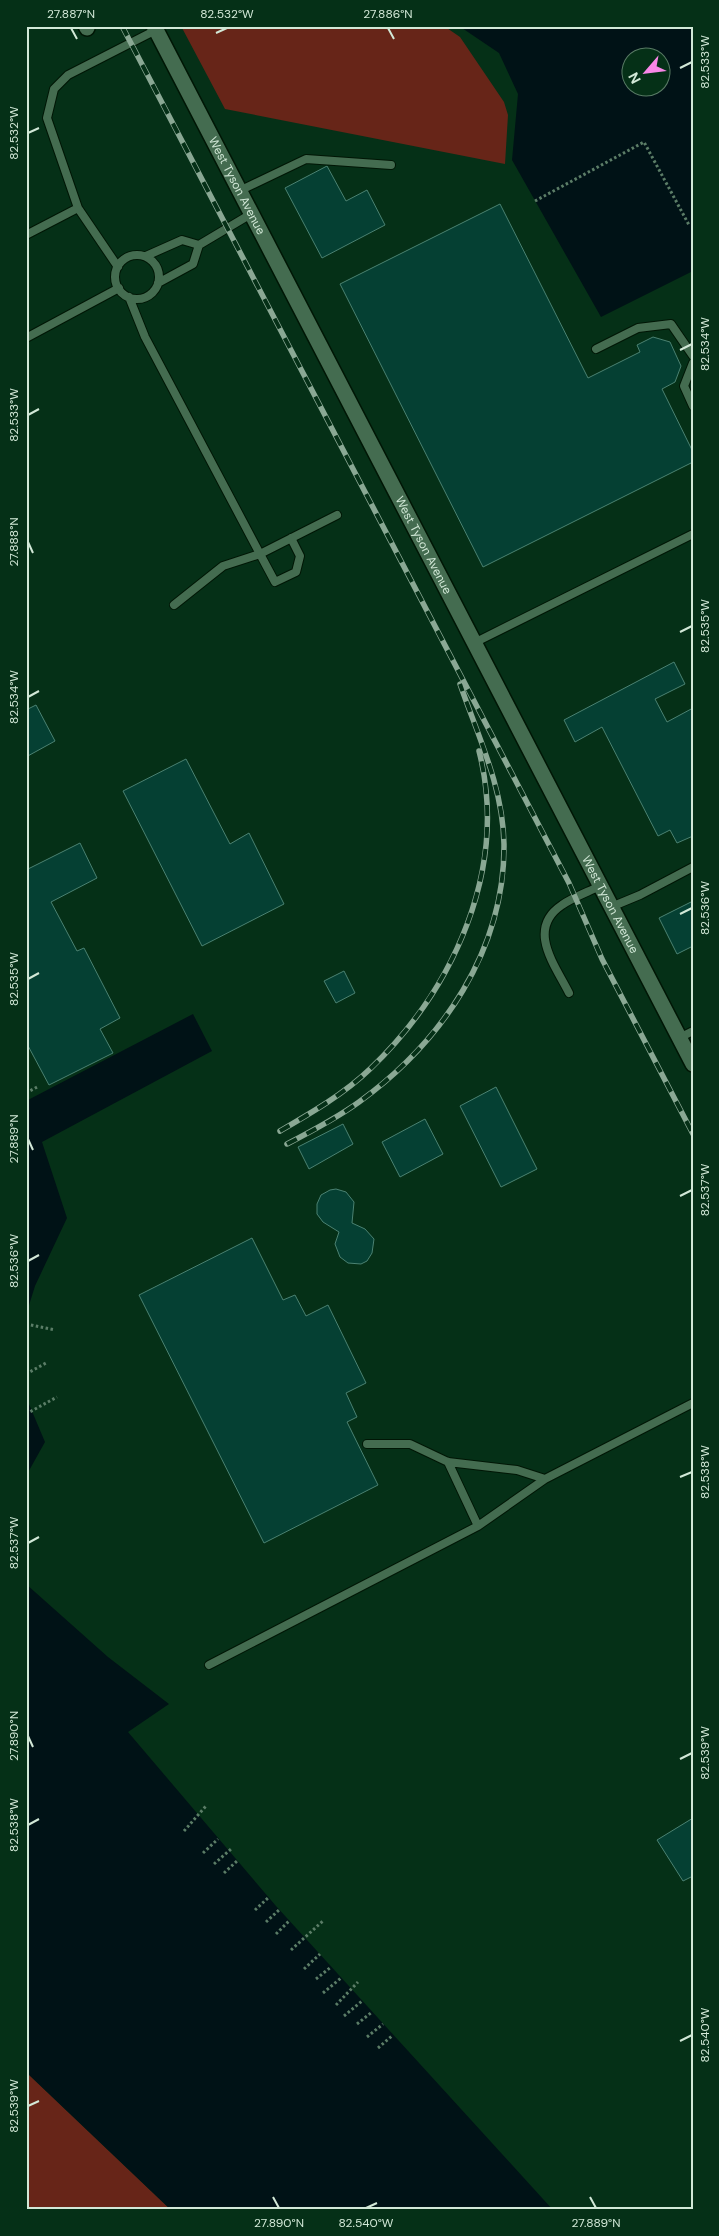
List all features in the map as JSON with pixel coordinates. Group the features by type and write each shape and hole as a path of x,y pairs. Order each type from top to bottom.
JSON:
{"street":[{"name":"West Tyson Avenue","path":"155,28 611,907 686,1035 693,1064"}],"lane":[{"path":"118,267 78,208 47,118 54,89 68,74 155,28"},
{"path":"239,191 306,159 391,165"},
{"path":"26,235 78,208"},
{"path":"158,283 192,264 199,245 251,214"},
{"path":"199,245 182,240 146,256 132,255 125,258 118,267 115,277 119,288 129,298 145,337 275,582 296,572 300,556 291,538"},
{"path":"129,298 148,296 153,292 158,283 159,272 146,256"},
{"path":"26,338 119,288"},
{"path":"596,349 638,328 671,324 693,356"},
{"path":"693,363 684,386 693,406"},
{"path":"174,605 223,566 260,554 337,516"},
{"path":"474,642 693,534"},
{"path":"611,907 640,895 693,867"},
{"path":"569,993 544,944 544,927 551,914 562,905 600,886"},
{"path":"209,1664 478,1526 545,1479 693,1403"},
{"path":"366,1444 410,1444 448,1462 517,1470 545,1479"},
{"path":"448,1462 478,1526"}],"path":[{"path":"535,201 644,142 689,225"},
{"path":"26,1093 40,1086"},
{"path":"26,1324 55,1330"},
{"path":"26,1374 46,1363"},
{"path":"26,1414 57,1397"},
{"path":"184,1831 206,1806"},
{"path":"203,1853 218,1839"},
{"path":"214,1864 231,1850"},
{"path":"224,1873 237,1861"},
{"path":"255,1910 269,1897"},
{"path":"266,1922 279,1910"},
{"path":"291,1950 324,1920"},
{"path":"276,1934 289,1921"},
{"path":"304,1969 320,1954"},
{"path":"316,1979 331,1967"},
{"path":"323,1993 341,1978"},
{"path":"336,2005 358,1982"},
{"path":"344,2016 362,2001"},
{"path":"357,2024 372,2012"},
{"path":"367,2037 383,2024"},
{"path":"378,2048 393,2034"}],"shaded area":[{"path":"181,26 444,26 460,37 504,102 508,115 505,164 225,109"},
{"path":"459,26 693,26 693,271 601,317 512,160 518,94 499,53"},
{"path":"193,1014 212,1051 42,1142 67,1218 35,1286 26,1315 26,1101"},
{"path":"26,1397 45,1442 26,1476"},
{"path":"26,1584 108,1657 169,1704 128,1732 276,1906 553,2210 171,2210 26,2072"},
{"path":"26,2072 171,2210 26,2210"}],"building":[{"path":"327,166 346,201 367,190 385,225 322,258 285,188"},
{"path":"500,204 588,378 640,352 637,345 653,337 670,342 681,366 675,382 662,389 693,452 693,462 483,567 340,284"},
{"path":"674,662 685,684 655,699 667,722 693,708 693,836 677,843 670,830 658,836 602,727 575,742 564,720"},
{"path":"36,705 55,741 26,757 26,710"},
{"path":"186,759 230,844 249,833 284,904 202,946 123,791"},
{"path":"80,843 97,878 51,902 77,951 84,948 120,1018 100,1029 113,1053 49,1085 26,1042 26,870"},
{"path":"693,901 693,946 677,954 659,918"},
{"path":"344,971 355,993 336,1003 324,981"},
{"path":"496,1087 537,1169 501,1187 460,1106"},
{"path":"425,1119 443,1154 400,1177 382,1142"},
{"path":"343,1124 353,1144 309,1169 298,1147"},
{"path":"336,1189 346,1192 354,1202 352,1223 365,1229 374,1239 372,1253 367,1261 361,1264 348,1263 340,1257 335,1244 339,1232 323,1222 317,1214 317,1204 321,1195"},
{"path":"252,1238 283,1300 295,1295 306,1316 328,1305 366,1383 346,1393 357,1417 347,1422 378,1485 264,1543 139,1295"},
{"path":"693,1818 693,1876 683,1881 657,1840"}],"railway":[{"path":"122,26 569,883 602,959 693,1134"},
{"path":"287,1144 333,1119 359,1102 389,1078 417,1051 442,1022 463,990 480,956 493,921 501,883 504,844 503,823 488,762 460,684"},
{"path":"280,1131 338,1095 370,1069 400,1037 427,1002 449,964 467,924 480,882 486,839 486,795 479,751"}]}
